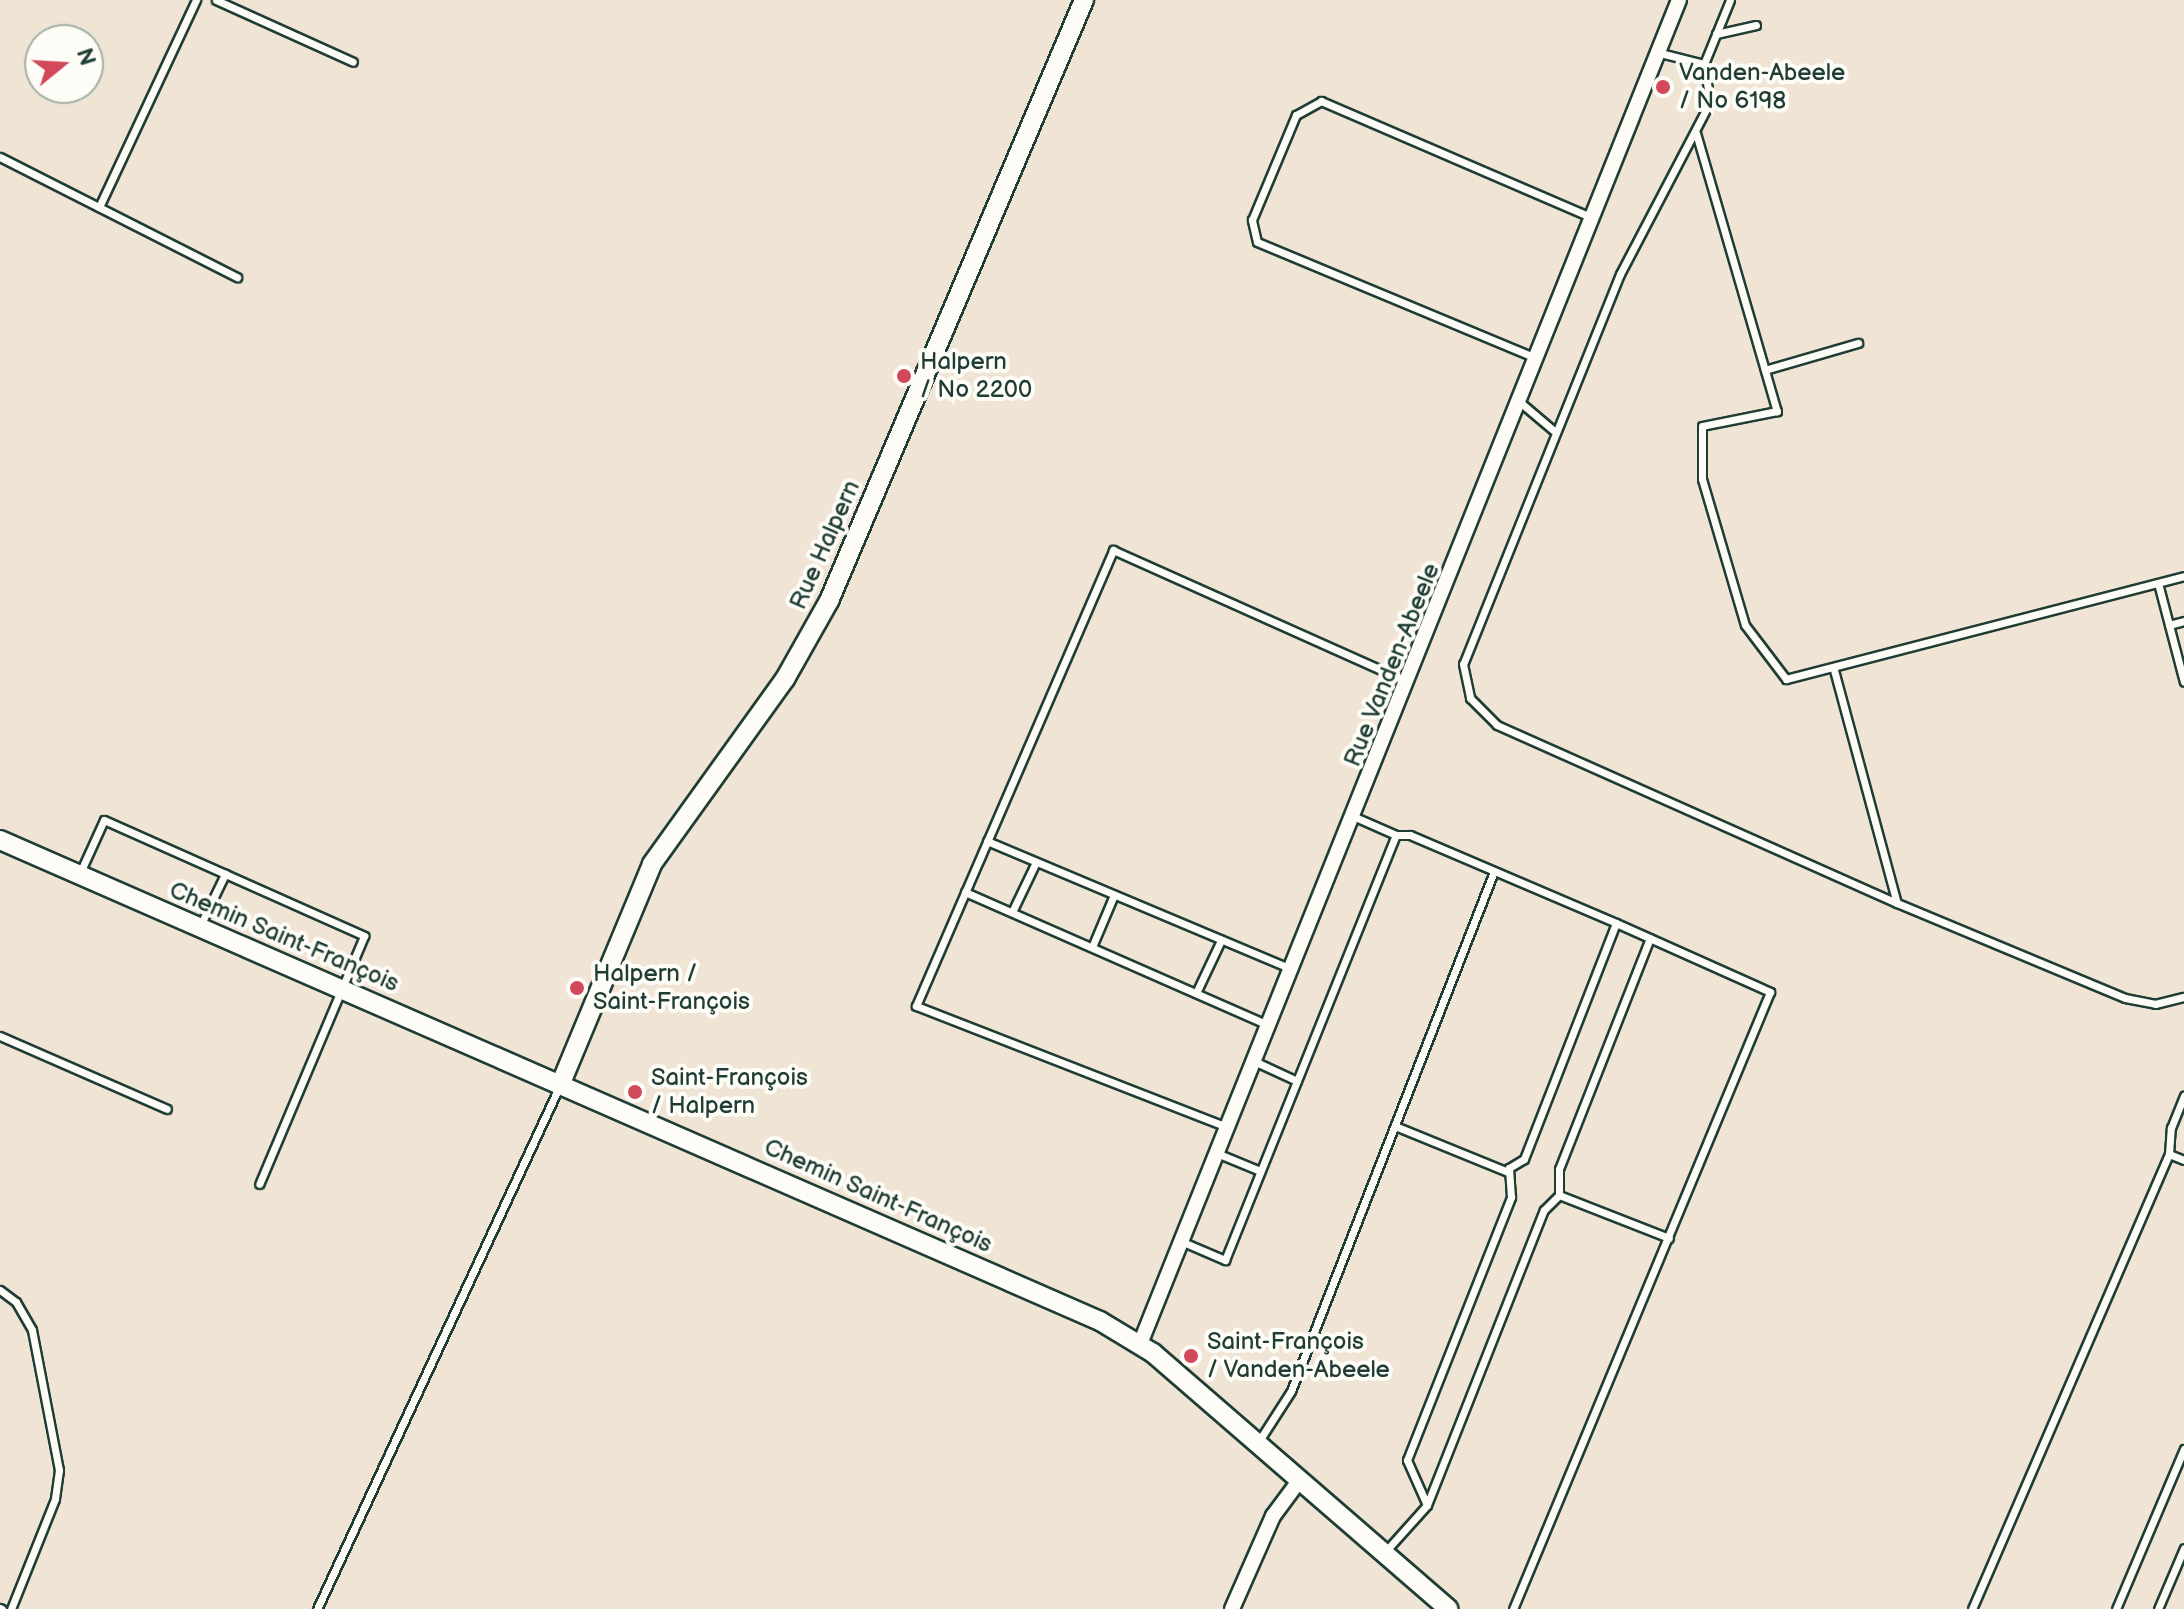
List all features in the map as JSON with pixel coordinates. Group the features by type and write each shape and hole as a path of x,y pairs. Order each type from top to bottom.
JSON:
{"street":[{"name":"Rue Halpern","path":"561,1083 652,864 785,679 829,601 1084,0"},
{"name":"Rue Vanden-Abeele","path":"1140,1344 1355,817 1679,0"},
{"name":"Chemin Saint-François","path":"0,840 1069,1307 1140,1344 1382,1555 1449,1609"},
{"path":"1232,1609 1273,1516 1299,1481"}],"lane":[{"path":"99,207 196,0"},
{"path":"216,0 353,62"},
{"path":"1730,0 1704,64 1710,102 1620,274 1553,430 1463,664 1470,698 1511,732 1897,903 2125,998 2155,1004 2184,997"},
{"path":"1716,34 1756,25"},
{"path":"1660,53 1704,64"},
{"path":"1538,359 1257,242 1252,220 1296,115 1321,101 1593,218"},
{"path":"1696,133 1777,411 1702,426 1702,479 1745,625 1786,679 1834,670 2184,576"},
{"path":"0,157 237,277"},
{"path":"1765,370 1858,343"},
{"path":"1521,403 1553,430"},
{"path":"1230,1128 916,1006 1113,550 1409,682"},
{"path":"2158,583 2184,682"},
{"path":"2169,625 2184,621"},
{"path":"1834,670 1897,903"},
{"path":"1355,817 1396,835 1410,835 1493,874 1616,923 1770,992 1513,1609"},
{"path":"79,875 104,820 364,936 259,1184"},
{"path":"1183,1242 1225,1260 1396,835"},
{"path":"987,841 1293,970"},
{"path":"1012,912 1036,862"},
{"path":"200,927 225,874"},
{"path":"1257,1444 1291,1391 1493,874"},
{"path":"965,892 1270,1026"},
{"path":"1092,947 1114,895"},
{"path":"1508,1172 1524,1159 1616,923"},
{"path":"1382,1555 1427,1505 1544,1210 1559,1195 1559,1169 1650,938"},
{"path":"1196,993 1221,940"},
{"path":"0,1036 167,1109"},
{"path":"1256,1062 1297,1081"},
{"path":"317,1609 561,1083"},
{"path":"1972,1609 2169,1154 2171,1128 2184,1096"},
{"path":"1395,1126 1508,1172"},
{"path":"1219,1154 1260,1171"},
{"path":"2169,1154 2184,1160"},
{"path":"1427,1505 1407,1460 1511,1197 1508,1172"},
{"path":"1559,1195 1669,1238"},
{"path":"0,1290 16,1302 32,1330 59,1470 55,1499 11,1609"},
{"path":"2116,1609 2184,1449"},
{"path":"2158,1609 2184,1548"}],"shaded area":[{"path":"0,0 2184,0 2184,1609 0,1609"}],"place":[{"name":"Vanden-Abeele / No 6198","path":"1663,87"},
{"name":"Halpern / No 2200","path":"904,376"},
{"name":"Halpern / Saint-François","path":"577,988"},
{"name":"Saint-François / Halpern","path":"635,1092"},
{"name":"Saint-François / Vanden-Abeele","path":"1191,1356"}]}
